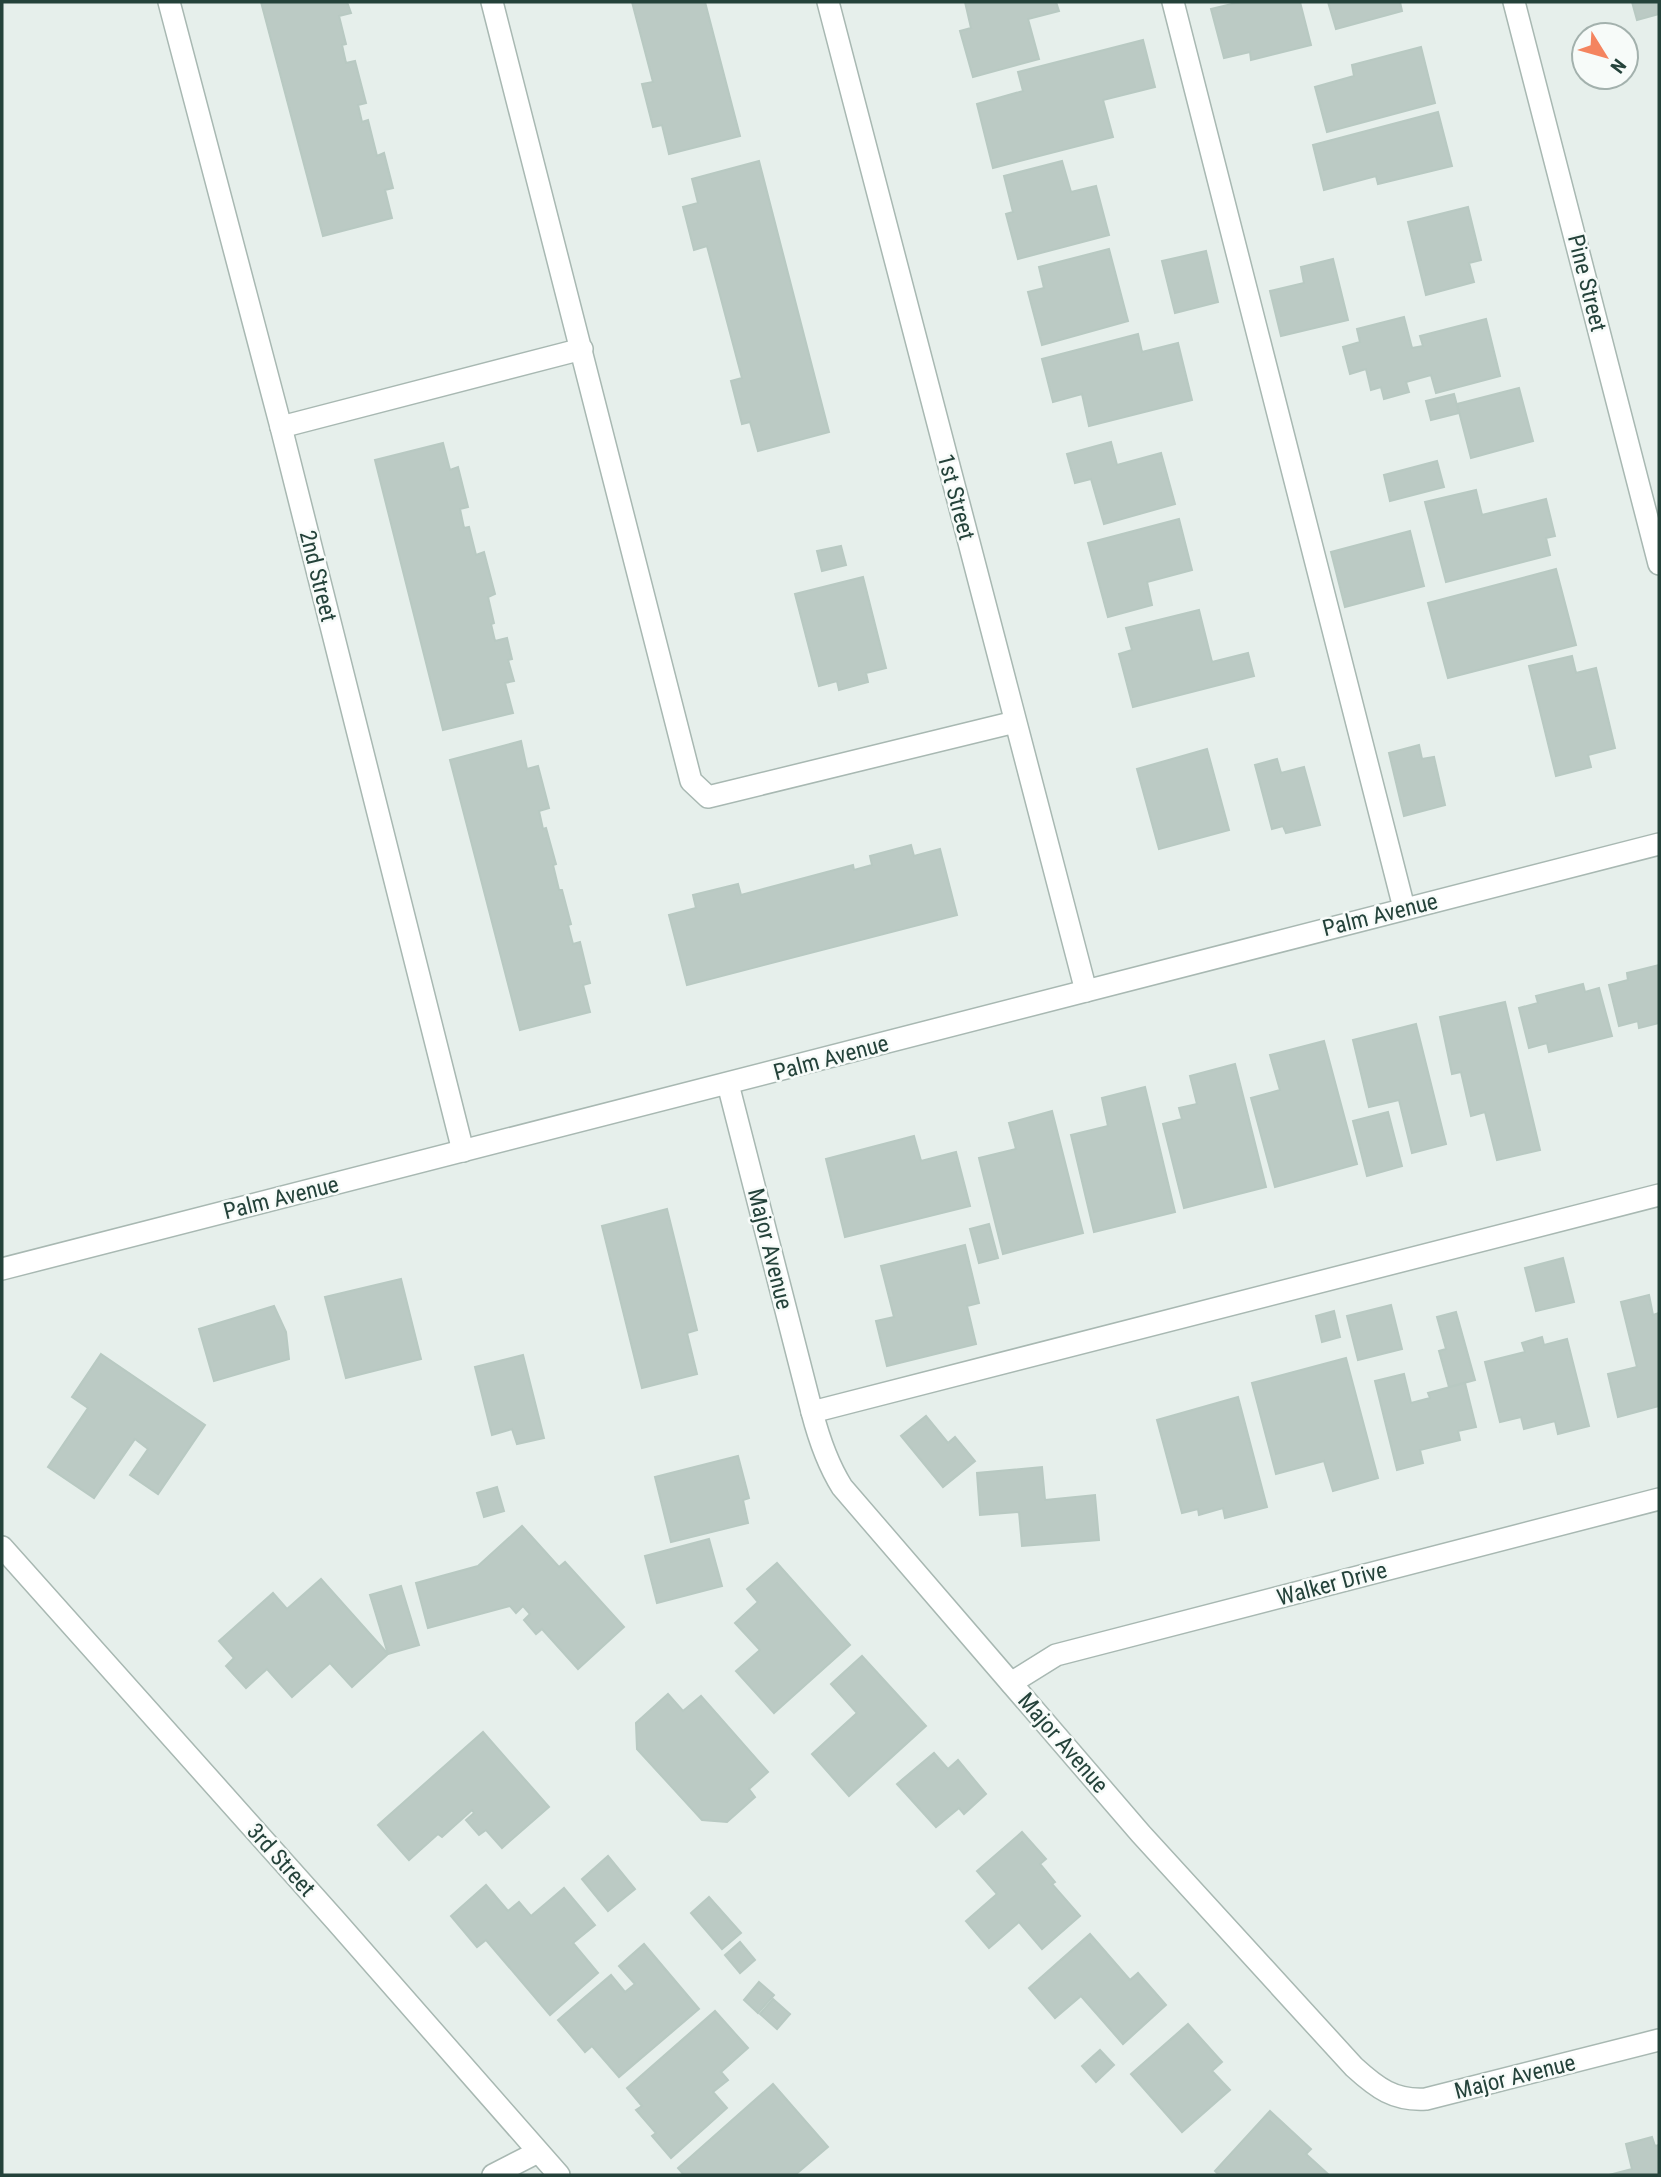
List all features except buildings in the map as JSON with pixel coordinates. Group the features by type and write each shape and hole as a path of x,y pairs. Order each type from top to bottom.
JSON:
{"street":[{"name":"2nd Street","path":"169,2 281,427 463,1151"},
{"path":"492,2 691,780 708,797 1015,722"},
{"name":"1st Street","path":"828,2 1086,991"},
{"path":"1173,2 1404,908"},
{"name":"Pine Street","path":"1514,2 1659,564"},
{"path":"281,427 582,349"},
{"name":"Palm Avenue","path":"2,1269 1659,844"},
{"name":"Major Avenue","path":"728,1084 824,1455 842,1488 1141,1834 1330,2042 1370,2082 1398,2097 1411,2100 1426,2099 1659,2040"},
{"path":"812,1412 1659,1195"},
{"name":"Walker Drive","path":"1011,1683 1056,1655 1659,1499"},
{"name":"3rd Street","path":"2,1547 559,2175"},
{"path":"492,2175 538,2152"}]}
